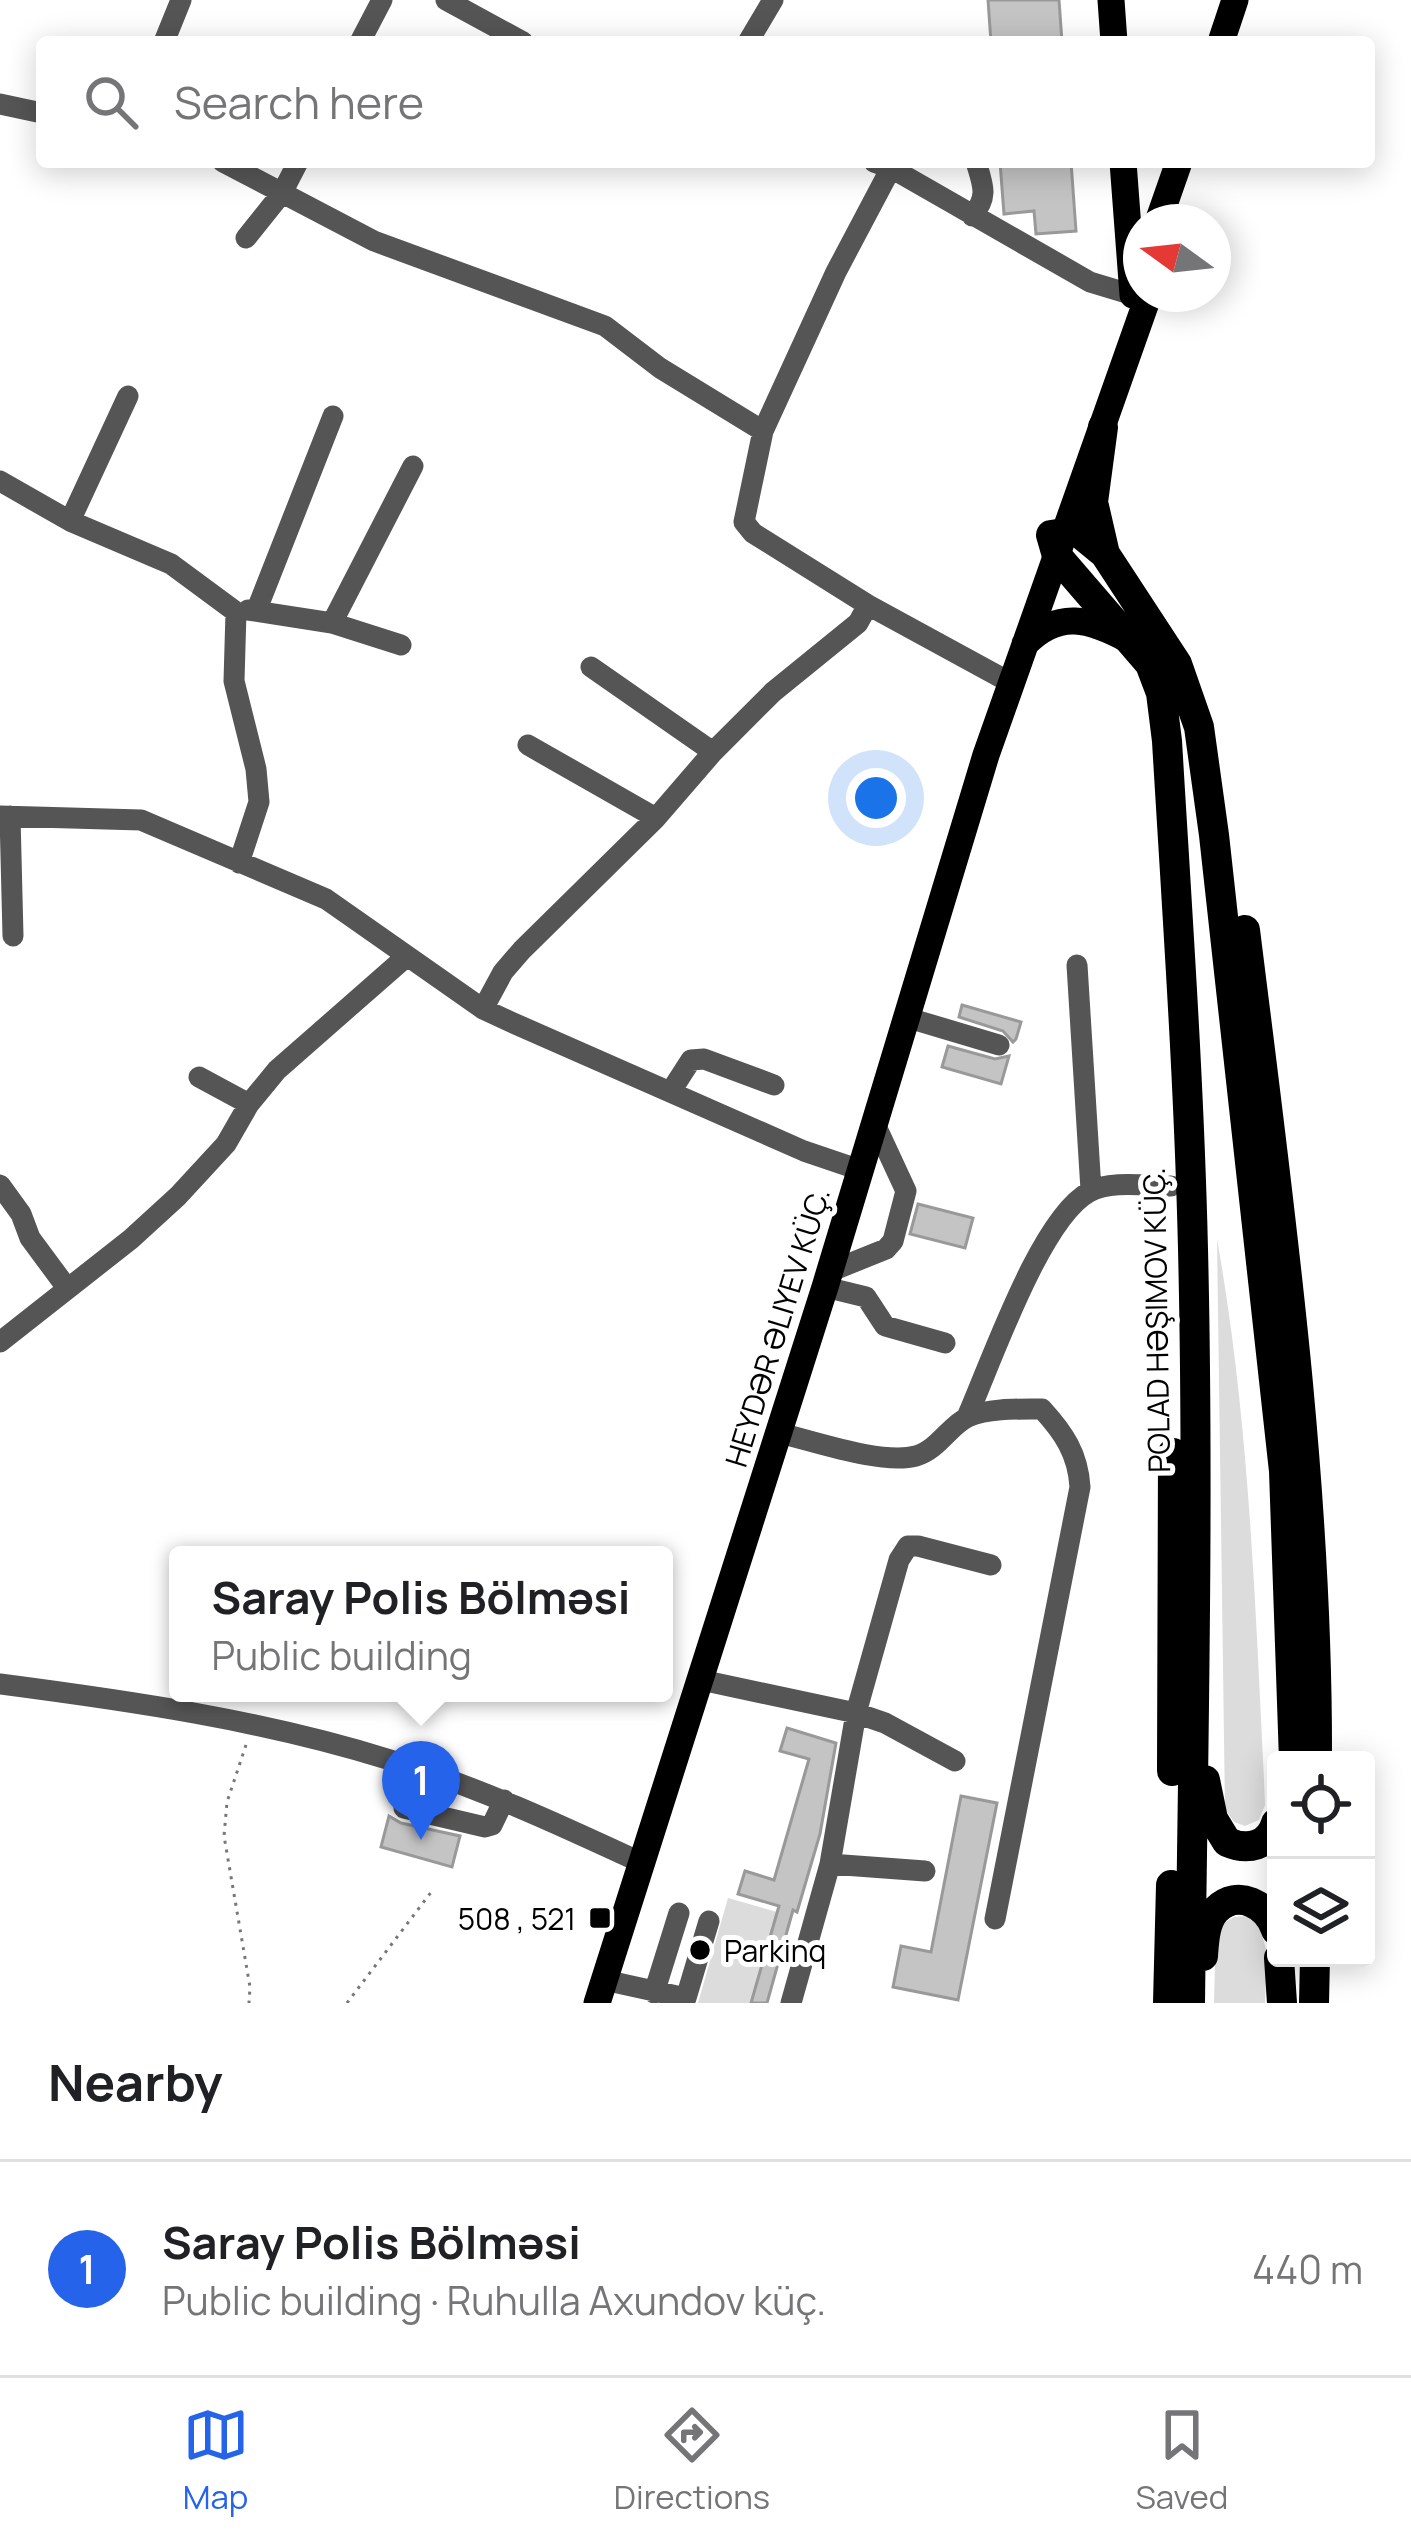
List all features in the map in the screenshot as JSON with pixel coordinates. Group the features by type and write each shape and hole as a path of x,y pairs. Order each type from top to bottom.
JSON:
{"highway":[{"path":"1103,427 1093,502 1105,554"},
{"path":"1051,535 1077,531 1105,554 1178,664 1218,788 1240,896 1276,1182 1308,1519 1317,1751"},
{"name":"POLAD HƏŞIMOV KÜÇ.","path":"1051,535 1063,566 1150,664 1160,693 1188,1078 1193,1253 1190,2003"},
{"path":"1198,727 1284,1471 1294,1751"},
{"path":"1168,2003 1172,836"},
{"path":"1195,1630 1205,1786 1213,1819 1227,1842 1237,1846 1267,1838"},
{"path":"1286,1751 1292,1640"},
{"path":"1199,2003 1207,1924 1216,1910 1228,1902 1255,1902 1267,1910"},
{"path":"1280,1967 1282,2003"},
{"path":"1292,1967 1292,2003"},
{"path":"1315,1967 1315,2003"}],"main road":[{"path":"1111,0 1114,36"},
{"path":"1226,36 1237,0"},
{"path":"1124,168 1129,204"},
{"path":"1164,204 1177,168"},
{"path":"1180,204 1192,168"},
{"path":"1017,666 1051,535 1132,312"},
{"path":"1017,666 1103,427 1134,312"},
{"path":"1017,666 1046,626 1059,620 1078,619 1135,643"},
{"name":"HEYDƏR ƏLIYEV KÜÇ.","path":"601,1992 1017,666"}],"street":[{"path":"166,36 181,0"},
{"path":"363,36 382,0"},
{"path":"446,0 512,36"},
{"path":"752,36 773,0"},
{"path":"0,104 36,112"},
{"path":"234,168 374,241 605,326 660,368 763,431"},
{"path":"246,238 282,193 295,168"},
{"path":"882,168 763,431 744,522 753,533 868,605 1017,666"},
{"path":"888,168 1090,282 1123,285"},
{"path":"972,216 984,202 978,168"},
{"path":"70,521 128,396"},
{"path":"239,863 259,802 235,681 246,611 333,416"},
{"path":"332,623 413,466"},
{"path":"0,481 70,521 171,564 246,611 332,623 401,645"},
{"path":"483,1009 503,972 522,950 656,818 772,692 858,623 868,605"},
{"path":"591,667 713,752"},
{"path":"528,745 656,818"},
{"path":"13,936 5,816 141,820 326,899 483,1009 804,1151 860,1170"},
{"path":"0,1342 178,1196 226,1144 249,1104 277,1070 407,956"},
{"path":"1077,964 1091,1190"},
{"path":"904,1017 999,1045"},
{"path":"671,1091 682,1068 691,1060 704,1059 774,1085"},
{"path":"199,1077 249,1104"},
{"path":"827,1280 886,1249 892,1241 906,1191 874,1122"},
{"path":"0,1185 21,1214 30,1238 67,1288"},
{"path":"778,1433 883,1456 916,1456 947,1437 967,1417 1047,1236 1068,1208 1091,1190 1171,1186"},
{"path":"827,1280 866,1297 885,1326 894,1331 945,1343"},
{"path":"967,1417 1042,1409 1071,1448 1080,1487 995,1919"},
{"path":"791,2003 830,1864 856,1713 899,1560 908,1546 991,1564"},
{"path":"701,1680 856,1713 886,1723 955,1761"},
{"path":"0,1684 253,1726 385,1758 505,1800 642,1863"},
{"path":"404,1808 484,1827 493,1825 505,1800"},
{"path":"830,1864 925,1871"},
{"path":"654,1993 679,1913"},
{"path":"601,1992 686,1998 709,1921"}],"path":[{"path":"249,2003 224,1836 227,1802 253,1726"},
{"path":"347,2003 433,1891"}],"shaded area":[{"path":"1217,1239 1244,1441 1264,1780 1265,1805 1259,1820 1245,1826 1234,1822 1225,1809"},
{"path":"728,1898 777,1912 751,2003 698,2003"},
{"path":"1234,1917 1258,1921 1267,1953 1265,2003 1214,2003 1222,1924"}],"building":[{"path":"988,0 1059,0 1062,36 991,36"},
{"path":"1000,168 1071,168 1076,231 1036,234 1034,211 1004,214"},
{"path":"962,1005 1021,1022 1016,1039 1013,1042 1003,1031 959,1017"},
{"path":"948,1046 995,1059 1009,1056 1001,1084 942,1067"},
{"path":"918,1204 973,1218 965,1248 910,1234"},
{"path":"787,1728 836,1743 820,1834 797,1912 793,1910 767,2003 751,2003 779,1906 738,1894 745,1871 774,1880 809,1759 780,1751"},
{"path":"961,1796 997,1803 958,2000 893,1987 901,1946 931,1952"},
{"path":"389,1816 460,1836 452,1867 381,1847"}],"place":[{"name":"Saray Polis Bölməsi","path":"421,1840"},
{"name":"508 , 521","path":"600,1918"},
{"name":"Parkinq","path":"700,1950"}]}
